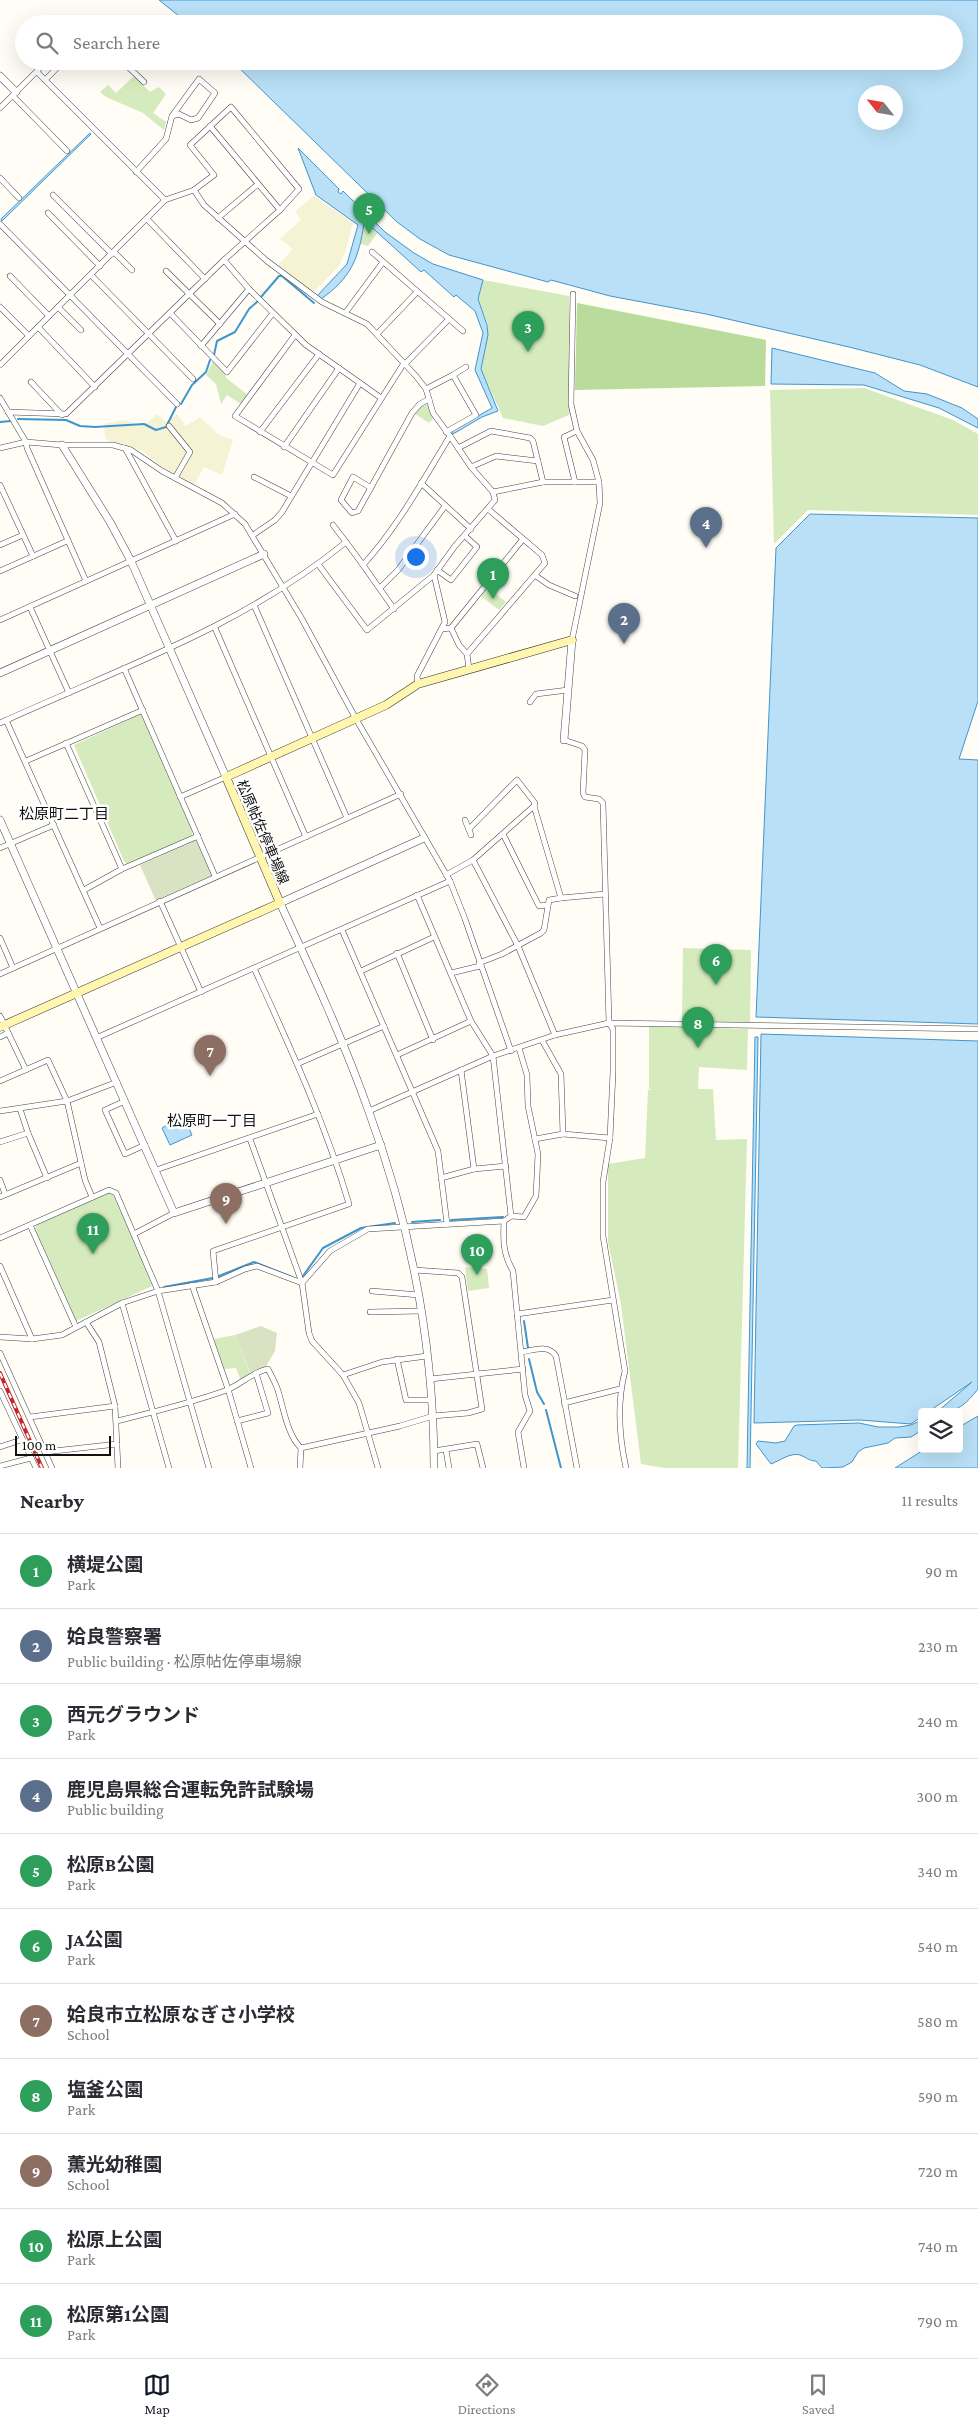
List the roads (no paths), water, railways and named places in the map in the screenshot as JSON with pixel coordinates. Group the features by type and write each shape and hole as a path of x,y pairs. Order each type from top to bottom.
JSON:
{"main road":[{"name":"松原帖佐停車場線","path":"1,1021 77,993 280,903 226,777 386,705 418,684 572,640"}],"street":[{"path":"45,80 55,70"},
{"path":"131,70 144,82"},
{"path":"1,104 37,72 165,200"},
{"path":"0,76 14,94 67,151"},
{"path":"136,172 166,139 172,116 199,79 215,93 198,118 191,120 179,114 172,116"},
{"path":"0,364 71,296 165,200 194,190 214,175 190,146 231,107 299,189 280,210 243,241 190,295 66,414 8,412"},
{"path":"210,126 280,210"},
{"path":"0,178 20,198"},
{"path":"218,218 258,184"},
{"path":"194,190 204,205 243,241 322,302 346,312 367,324 377,334 426,389 433,413 471,467 493,492 494,500 488,509 435,572 368,630 318,564"},
{"path":"53,195 132,270"},
{"path":"48,214 100,266"},
{"path":"147,219 205,279"},
{"path":"0,224 177,404"},
{"path":"372,252 463,331"},
{"path":"224,260 295,335 381,398"},
{"path":"346,312 382,262"},
{"path":"166,271 220,324"},
{"path":"91,275 193,379"},
{"path":"10,276 49,316"},
{"path":"202,346 250,289"},
{"path":"377,334 417,292"},
{"path":"572,294 571,404 578,431 593,460 599,482 600,503 572,640 564,740 582,746 585,750 583,793 585,797 599,799 603,803 610,1023 613,1029 610,1138 603,1182 603,1236 625,1371 620,1389 621,1443 626,1468"},
{"path":"0,307 29,336"},
{"path":"58,307 81,330"},
{"path":"170,314 227,372 273,312"},
{"path":"295,335 234,416 311,463 333,474 405,364 449,319"},
{"path":"38,327 95,387"},
{"path":"260,432 319,354"},
{"path":"426,389 466,367"},
{"path":"284,447 339,368"},
{"path":"363,565 381,545 421,483 448,434 476,415 453,375"},
{"path":"31,382 62,415"},
{"path":"253,535 275,520 360,384"},
{"path":"0,398 26,442 67,541 86,581"},
{"path":"371,488 353,477 340,500 352,512 358,511 371,488 412,413 420,404 429,399"},
{"path":"169,426 190,452 176,478"},
{"path":"458,448 491,431 530,438 533,441 543,482"},
{"path":"575,482 564,436 578,431"},
{"path":"0,448 26,442 62,445 113,445 125,448 141,454 162,471 222,503 235,514 253,535 356,719 450,881 511,1051"},
{"path":"62,445 110,522 131,561 226,777 180,797"},
{"path":"125,448 176,541"},
{"path":"471,467 496,456 538,461"},
{"path":"254,477 291,496"},
{"path":"493,492 543,482 599,482"},
{"path":"421,483 470,529"},
{"path":"0,485 33,556"},
{"path":"380,588 398,570 445,506"},
{"path":"467,654 536,576 545,563 545,559 488,509"},
{"path":"0,620 235,514"},
{"path":"333,525 394,609"},
{"path":"0,546 23,536"},
{"path":"435,572 451,580 477,547 465,536"},
{"path":"442,629 451,628 523,539"},
{"path":"0,571 67,541"},
{"path":"0,724 215,628 284,589 346,542"},
{"path":"0,673 264,554"},
{"path":"418,684 417,676 445,622 435,572"},
{"path":"536,576 549,586 574,596"},
{"path":"254,606 347,818"},
{"path":"30,607 69,693"},
{"path":"215,628 306,836"},
{"path":"451,628 459,645 467,654 469,669"},
{"path":"124,668 215,876"},
{"path":"530,702 536,694 568,690"},
{"path":"26,762 143,710"},
{"path":"6,720 100,928"},
{"path":"66,743 122,869"},
{"path":"465,820 470,832 518,780 535,803 534,806 561,898"},
{"path":"0,974 401,794"},
{"path":"446,875 473,860 534,806"},
{"path":"0,820 174,1214"},
{"path":"0,848 54,825"},
{"path":"503,834 539,906 547,905"},
{"path":"84,890 122,869 198,836"},
{"path":"424,838 280,903 301,948 369,1111 381,1145 404,1226 422,1311 432,1400 434,1468"},
{"path":"473,860 518,946 555,1035"},
{"path":"96,1038 450,881"},
{"path":"451,973 479,964 518,946 544,930 549,900 605,894"},
{"path":"417,895 471,1021 493,1056 511,1216"},
{"path":"160,901 201,992"},
{"path":"342,930 438,1151 447,1224"},
{"path":"361,971 434,936"},
{"path":"0,938 13,968"},
{"path":"397,953 433,1040"},
{"path":"216,1282 213,1251 349,1204 336,1159 318,1114 254,968"},
{"path":"1,1021 26,1070"},
{"path":"397,1055 471,1021"},
{"path":"369,1111 493,1056 555,1035 610,1023 978,1029"},
{"path":"297,1064 384,1026"},
{"path":"0,1037 8,1033"},
{"path":"542,1040 561,1074 563,1134"},
{"path":"302,1283 330,1251 368,1229 504,1221 511,1216 524,1217 536,1196 538,1154 528,1106 526,1075 519,1048"},
{"path":"0,1081 48,1060 67,1101 80,1163 92,1197"},
{"path":"461,1070 474,1169"},
{"path":"0,1111 67,1101 117,1082"},
{"path":"125,1101 105,1110 125,1154 145,1145"},
{"path":"20,1109 47,1178"},
{"path":"156,1170 318,1114"},
{"path":"0,1142 28,1133"},
{"path":"536,1139 563,1134 610,1138"},
{"path":"250,1139 280,1228 302,1283 309,1333 312,1341 343,1375 359,1404 378,1468"},
{"path":"134,1234 174,1214 381,1145"},
{"path":"0,1180 3,1196 80,1163"},
{"path":"441,1178 474,1169 506,1166"},
{"path":"0,1238 109,1190 116,1193 158,1291 209,1468"},
{"path":"504,1221 502,1244 505,1256 513,1271 525,1395 530,1411 518,1432 524,1468"},
{"path":"30,1225 76,1326"},
{"path":"0,1266 32,1339"},
{"path":"0,1338 32,1339 62,1335 122,1302 158,1291 192,1284 216,1282 245,1268 258,1266 302,1283"},
{"path":"301,1448 433,1416 468,1413 482,1409 462,1277 458,1273 414,1270"},
{"path":"192,1284 228,1389 250,1468"},
{"path":"372,1291 419,1295"},
{"path":"517,1314 613,1300"},
{"path":"122,1302 169,1468"},
{"path":"370,1312 422,1311"},
{"path":"86,1322 99,1342 115,1406 118,1468"},
{"path":"522,1352 546,1348 556,1356 577,1468"},
{"path":"0,1353 52,1468"},
{"path":"343,1375 382,1362 427,1356"},
{"path":"397,1360 406,1400 432,1400"},
{"path":"117,1421 191,1402 228,1389 268,1368 279,1392 285,1420 293,1433 295,1443 301,1448"},
{"path":"430,1379 522,1369"},
{"path":"237,1421 268,1413 256,1373"},
{"path":"564,1403 620,1389"},
{"path":"0,1391 21,1440 36,1468"},
{"path":"30,1418 115,1406"},
{"path":"0,1407 7,1407"},
{"path":"0,1447 21,1440"},
{"path":"45,1452 117,1444"},
{"path":"434,1451 477,1444 483,1468"},
{"path":"300,1468 301,1448"},
{"path":"446,1450 449,1468"},
{"path":"0,1466 31,1458"}],"water":[{"path":"159,0 978,0 978,387 920,365 849,347 706,314 610,296 551,280 548,282 449,255 420,239 397,222 241,70 963,70 963,15 178,15"},
{"path":"91,134 2,221 1,219"},
{"path":"298,148 339,189 338,192 341,194 343,191 385,232 414,253 433,264 483,280 478,299 487,325 488,335 481,369 498,411 482,417 453,434 452,431 492,408 475,370 483,333 475,311 456,295 454,297 424,270 421,272 366,222 364,223 359,247 352,266 340,283 331,291 321,299 317,296 347,264 358,225 316,195"},
{"path":"772,348 875,373 904,391 927,394 962,408 978,419 978,428 939,408 864,385 771,384"},
{"path":"810,514 978,518 978,701 959,759 978,760 978,1024 756,1017 776,548"},
{"path":"761,1034 978,1041 978,1389 958,1408 942,1408 972,1382 934,1408 918,1408 918,1419 911,1424 860,1420 754,1423"},
{"path":"755,1037 758,1037 750,1468 747,1468"},
{"path":"186,1122 192,1135 170,1145 162,1128 171,1123 174,1128"},
{"path":"978,1416 978,1468 895,1468 919,1453 963,1453 963,1425"},
{"path":"918,1422 918,1433 911,1437 895,1438 888,1443 864,1448 858,1452 852,1462 843,1467 822,1468 816,1461 796,1454 771,1464 756,1444 758,1441 776,1443 785,1441 794,1426 797,1425 859,1423 878,1427 899,1427"}],"waterway":[{"path":"261,297 279,276 282,276 314,303"},
{"path":"214,355 217,341 235,332 249,309 258,301"},
{"path":"181,404 192,385 206,372 210,360"},
{"path":"18,419 66,420 80,426 95,427 144,424 156,430 166,427 176,407"},
{"path":"0,422 11,421"},
{"path":"451,1220 503,1217"},
{"path":"412,1222 440,1220"},
{"path":"303,1276 323,1248 361,1228 395,1223"},
{"path":"219,1276 254,1262 292,1277"},
{"path":"164,1287 213,1278"},
{"path":"524,1321 528,1348"},
{"path":"529,1359 537,1392 544,1404"},
{"path":"546,1410 561,1468"}],"railway":[{"path":"0,1373 42,1468"}],"place":[{"name":"松原B公園","path":"369,234"},
{"name":"西元グラウンド","path":"528,352"},
{"name":"鹿児島県総合運転免許試験場","path":"706,548"},
{"name":"横堤公園","path":"493,599"},
{"name":"姶良警察署","path":"624,644"},
{"name":"JA公園","path":"716,985"},
{"name":"塩釜公園","path":"698,1048"},
{"name":"姶良市立松原なぎさ小学校","path":"210,1076"},
{"name":"薫光幼稚園","path":"226,1224"},
{"name":"松原第1公園","path":"93,1254"},
{"name":"松原上公園","path":"477,1275"}],"district":[{"name":"松原町二丁目","path":"64,814"},
{"name":"松原町一丁目","path":"212,1121"}]}
